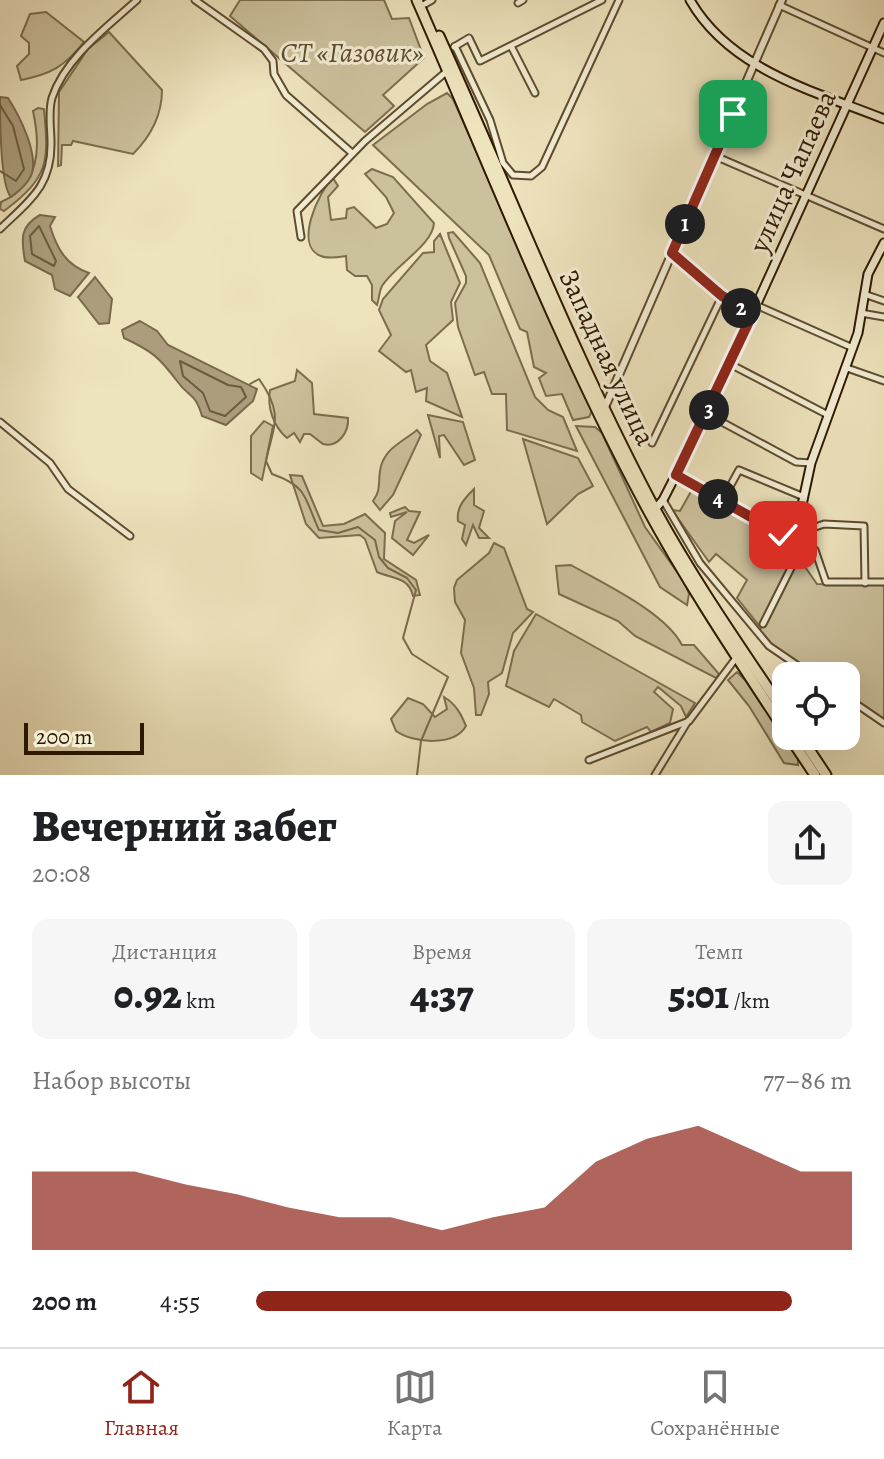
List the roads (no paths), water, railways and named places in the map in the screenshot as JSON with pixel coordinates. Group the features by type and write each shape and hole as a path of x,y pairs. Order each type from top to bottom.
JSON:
{"main road":[{"path":"692,0 726,38 755,63 884,118"},
{"name":"Западная улица","path":"424,1 450,49 604,408 655,509 729,631 772,694"},
{"name":"Западная улица","path":"424,1 447,71 628,472 671,553 772,711"},
{"name":"улица Чапаева","path":"655,509 663,500 707,414 884,23"},
{"path":"676,475 783,535 797,535 811,463 847,368 868,274 884,243"},
{"name":"Западная улица","path":"798,750 815,775"},
{"path":"809,750 826,775"}],"street":[{"path":"0,229 36,194 49,175 50,108 60,82 90,43 137,0"},
{"path":"195,0 264,49 273,61 274,74 286,95 352,153"},
{"path":"450,49 469,38 480,61 602,0"},
{"name":"Западная улица","path":"450,49 490,120 503,163 513,175 531,176 542,167 619,0"},
{"path":"604,408 780,3 884,53"},
{"path":"511,46 535,93"},
{"path":"301,237 297,211 352,153 447,71"},
{"path":"715,156 884,229"},
{"path":"672,253 722,296 853,348"},
{"path":"864,294 884,301"},
{"path":"652,443 722,296"},
{"path":"861,313 884,317"},
{"path":"730,364 828,415"},
{"path":"847,368 884,381"},
{"path":"598,394 611,390"},
{"path":"707,414 796,462 811,463"},
{"path":"0,422 50,463 68,489 130,536"},
{"path":"722,501 739,470 804,497"},
{"path":"663,500 706,570 769,646 792,662"},
{"path":"797,535 824,524 864,526 865,583"},
{"path":"797,535 815,550 826,582 884,582"},
{"path":"763,624 795,560 797,535"},
{"path":"655,775 689,721 737,657"},
{"path":"860,707 884,723"},
{"path":"589,760 689,721"}],"water":[{"path":"0,97 8,98 12,105 26,134 33,164 31,177 11,197 3,166"},
{"path":"40,215 55,217 50,226 59,249 74,266 89,273 70,296 55,289 52,275 25,261 25,229"},
{"path":"95,277 112,299 109,323 99,324 78,297"},
{"path":"140,321 157,331 168,345 257,389 253,401 226,425 202,416 194,399 160,360 124,338 122,330"}],"waterway":[{"path":"250,384 259,379 272,401 275,419 266,461 272,474 299,489 319,530 338,533 358,527 375,540 379,557 388,568 407,578 416,590 403,638 412,654 448,677 421,741 417,775"}],"park label":[{"name":"СТ «Газовик»","path":"352,52"}]}
